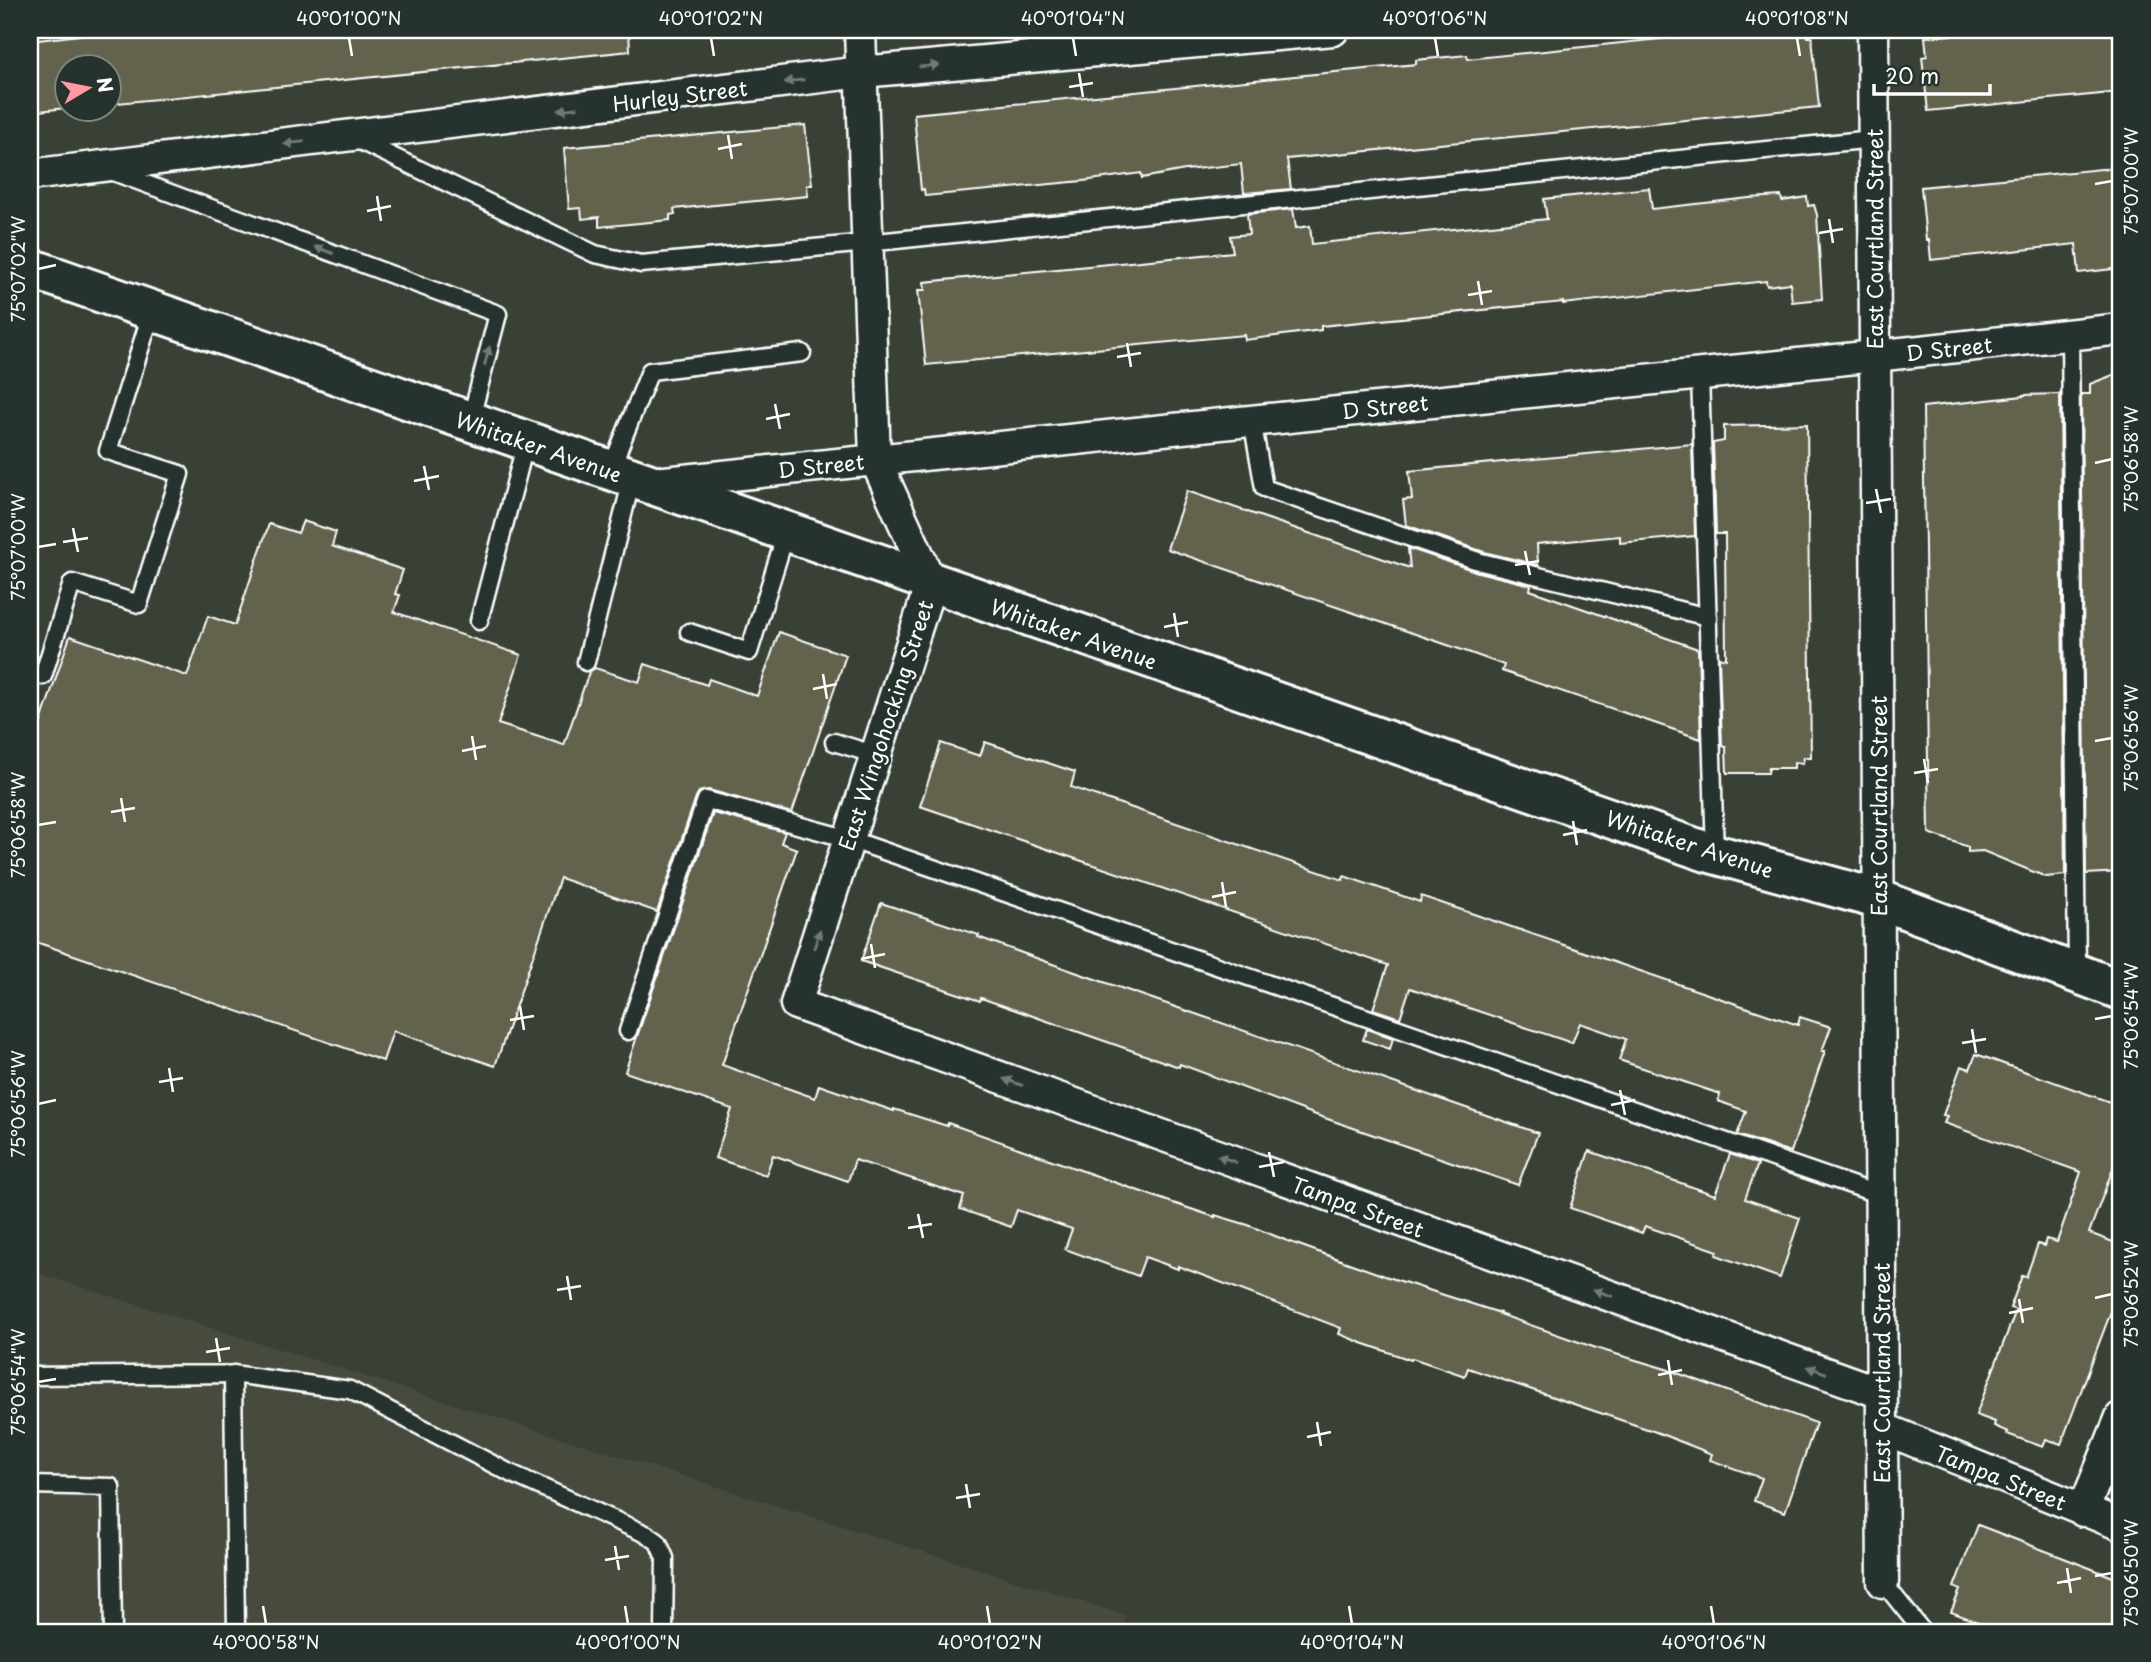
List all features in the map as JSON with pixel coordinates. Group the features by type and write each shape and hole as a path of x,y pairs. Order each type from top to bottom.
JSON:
{"main road":[{"name":"Whitaker Avenue","path":"30,268 1715,854 1878,899 2121,989"}],"street":[{"name":"East Wingohocking Street","path":"796,1004 931,583 876,459 860,30"},
{"name":"Hurley Street","path":"30,175 862,72 1333,30"},
{"name":"East Courtland Street","path":"1873,30 1883,1582"},
{"name":"D Street","path":"630,478 876,459 2121,329"},
{"name":"Tampa Street","path":"796,1004 1881,1393"},
{"path":"2083,1511 2121,1417"},
{"name":"Tampa Street","path":"1882,1428 2121,1525"}],"lane":[{"path":"349,136 595,254 641,264 1874,139"},
{"path":"99,167 498,314 470,422"},
{"path":"43,676 72,583 139,604 180,474 108,451 152,311"},
{"path":"2070,334 2077,973"},
{"path":"586,662 630,478 650,371 802,354"},
{"path":"1700,374 1715,854"},
{"path":"1252,420 1264,488 1481,562 1708,617"},
{"path":"479,621 526,442"},
{"path":"689,632 749,652 786,533"},
{"path":"834,742 876,755"},
{"path":"628,1031 706,800 849,839 1880,1195"},
{"path":"233,1374 236,1632"},
{"path":"30,1376 233,1374 350,1391 508,1472 648,1535 658,1542 665,1558 664,1632"},
{"path":"30,1485 111,1487 113,1632"},
{"path":"1883,1582 1923,1632"}],"shaded area":[{"path":"30,1271 1125,1615 1125,1632 30,1632"}],"building":[{"path":"79,30 629,30 630,51 122,103 122,52 52,52 52,110 30,112 30,41 80,35"},
{"path":"1746,30 1806,30 1807,37 1812,37 1819,107 1287,159 1291,189 1244,193 1241,164 1142,178 1141,173 925,196 924,189 921,190 914,114 1416,64 1416,60 1467,55 1468,59"},
{"path":"2022,30 2121,30 2121,92 1928,111 1922,57 1927,56 1925,37"},
{"path":"805,125 812,185 807,185 808,196 674,209 675,214 670,215 670,220 599,227 599,217 582,219 581,208 569,209 564,148"},
{"path":"2121,167 2121,268 2079,273 2076,244 1931,260 1929,240 1926,240 1921,187"},
{"path":"1649,188 1652,209 1749,198 1781,196 1782,201 1807,197 1808,206 1814,205 1817,215 1822,299 1792,302 1790,283 1767,286 1766,281 1563,304 1321,326 1321,330 1245,340 1244,335 926,365 918,290 925,290 924,282 1233,252 1230,236 1249,234 1247,214 1293,209 1296,228 1310,226 1312,244 1547,219 1544,199"},
{"path":"2121,372 2121,872 2086,874 2081,394 2090,394 2090,384"},
{"path":"2060,394 2065,875 2046,877 1983,851 1968,852 1968,847 1929,833 1923,407 2023,395"},
{"path":"1807,424 1811,757 1804,757 1803,763 1794,762 1794,768 1769,768 1768,773 1727,773 1726,747 1722,746 1719,657 1726,659 1725,534 1716,534 1713,443 1724,441 1724,426"},
{"path":"1692,444 1695,536 1620,543 1620,536 1537,544 1538,565 1484,552 1406,525 1403,500 1412,499 1409,471"},
{"path":"1187,491 1410,568 1408,548 1478,572 1531,585 1530,590 1698,649 1701,739 1502,671 1504,665 1465,651 1167,549"},
{"path":"303,521 336,532 332,546 403,570 395,594 400,595 394,612 521,655 498,724 564,745 589,672 595,668 639,682 645,664 707,685 709,679 757,696 779,632 846,655 792,813 709,790 699,792 657,912 560,878 495,1066 393,1031 383,1061 30,940 30,754 70,636 187,676 208,616 235,625 269,524 298,533"},
{"path":"985,742 1075,772 1071,787 1343,880 1344,876 1420,902 1421,896 1798,1025 1800,1017 1831,1027 1791,1152 1737,1135 1746,1111 1718,1101 1720,1094 1619,1060 1626,1039 1580,1023 1572,1043 1410,988 1400,1018 1373,1009 1388,965 920,806 941,743 980,756"},
{"path":"713,813 785,832 781,843 797,849 722,1065 815,1098 819,1085 894,1111 947,1126 948,1123 1170,1202 1248,1225 1385,1276 1666,1369 1816,1423 1785,1512 1754,1501 1762,1478 1710,1460 1712,1454 1656,1432 1468,1368 1465,1376 1362,1343 1339,1334 1341,1328 1178,1266 1178,1269 1145,1257 1138,1276 1065,1249 1072,1229 1017,1210 1011,1227 960,1209 964,1196 855,1160 848,1181 773,1155 766,1175 715,1158 732,1109 625,1072"},
{"path":"881,903 979,935 978,937 1072,971 1538,1133 1518,1185 1316,1115 1180,1064 1179,1067 981,998 980,1001 861,961"},
{"path":"1367,1029 1393,1038 1390,1049 1363,1040"},
{"path":"1976,1054 2121,1106 2121,1168 2114,1166 2089,1233 2121,1245 2121,1285 2061,1444 2046,1439 2043,1447 2007,1434 2008,1432 1994,1426 1995,1422 1976,1415 2016,1310 2010,1308 2022,1276 2026,1277 2038,1244 2044,1246 2046,1239 2057,1242 2081,1172 1944,1123 1947,1116 1943,1115 1961,1066 1970,1069"},
{"path":"1589,1151 1715,1195 1730,1154 1758,1164 1745,1199 1800,1218 1780,1278 1716,1255 1718,1251 1645,1226 1642,1233 1570,1208"},
{"path":"1978,1525 2121,1580 2121,1632 2004,1632 1951,1612 1960,1590 1954,1587"}]}
